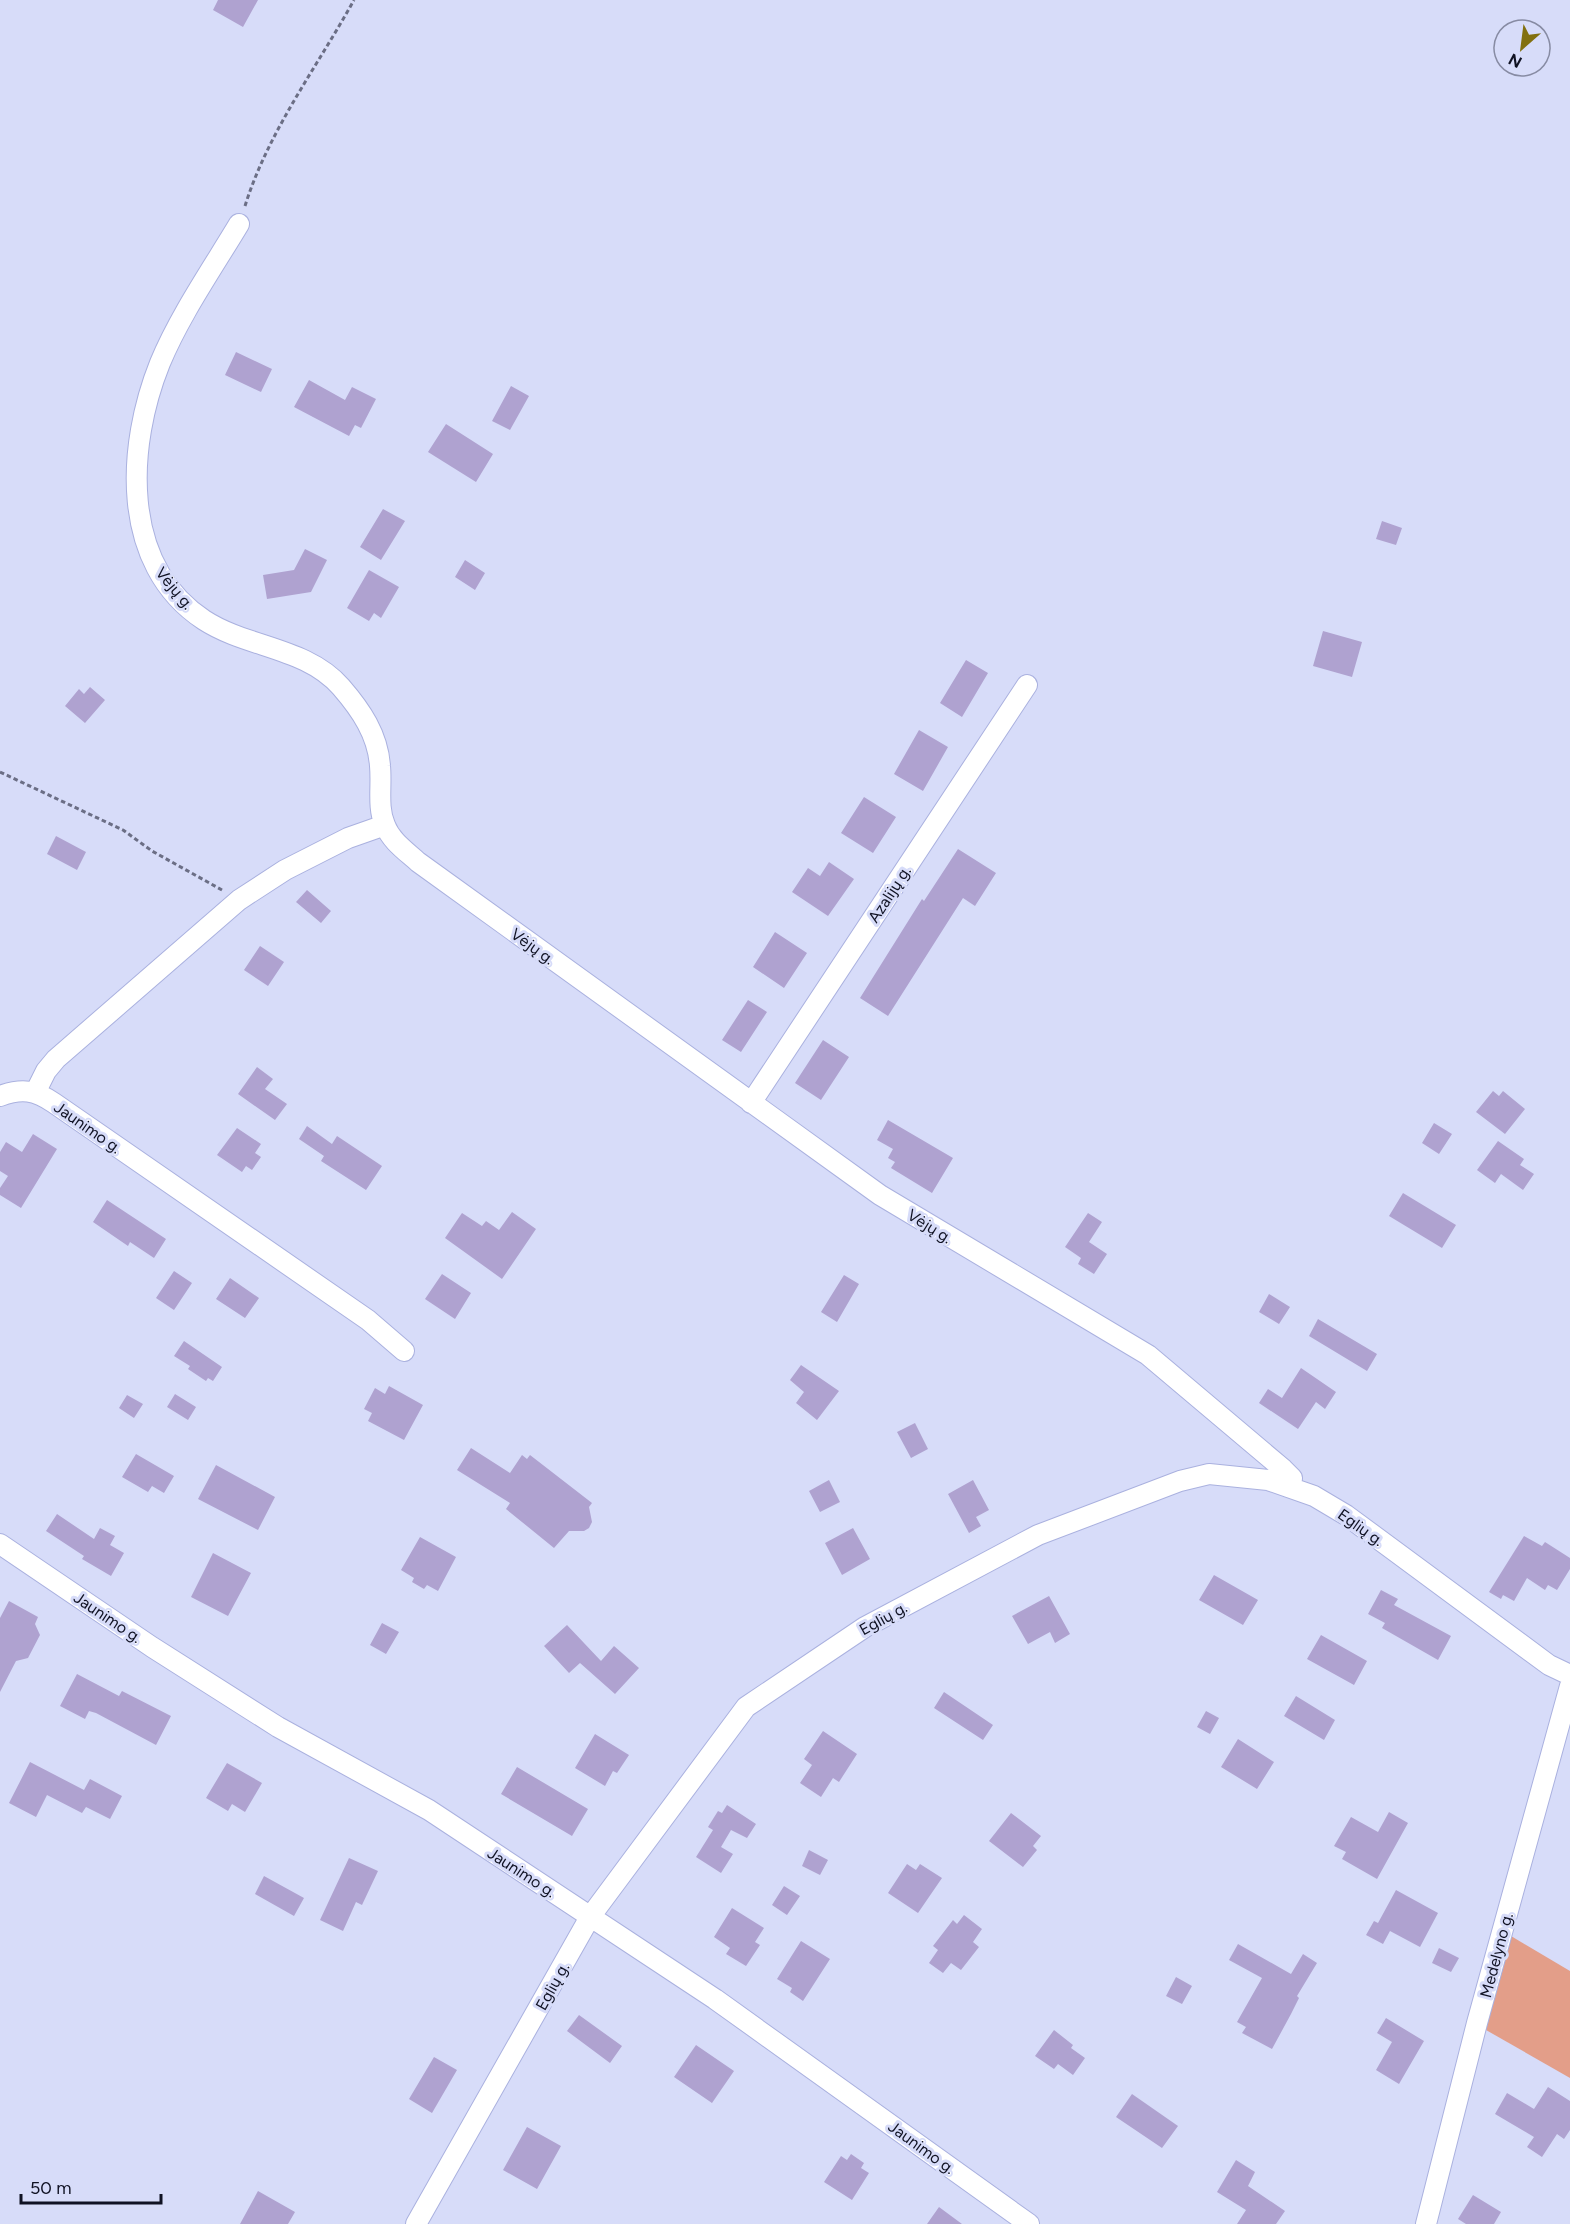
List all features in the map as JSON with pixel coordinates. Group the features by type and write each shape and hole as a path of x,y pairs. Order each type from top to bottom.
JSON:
{"street":[{"name":"Vėjų g.","path":"238,224 175,334 161,362 147,400 138,468 137,502 141,531 153,562 167,583 204,620 233,635 308,661 332,678 355,703 373,733 378,749 384,825 394,841 418,862 880,1195 1148,1355 1269,1455 1292,1478 1291,1487"},
{"name":"Azalijų g.","path":"751,1103 1027,685"},
{"path":"36,1091 46,1071 64,1052 239,900 285,870 348,838 384,825"},
{"name":"Jaunimo g.","path":"0,1096 16,1090 36,1091 368,1320 404,1351"},
{"name":"Eglių g.","path":"416,2224 590,1917 746,1707 865,1627 1038,1535 1180,1481 1209,1474 1238,1476 1291,1487 1314,1496 1346,1515 1549,1665 1570,1675"},
{"name":"Jaunimo g.","path":"0,1544 152,1647 268,1721 429,1810 736,2013 1029,2224"},
{"name":"Medelyno g.","path":"1425,2224 1477,2023 1570,1686"}],"path":[{"path":"238,224 258,168 354,0"},
{"path":"0,772 123,830 152,851 239,900"}],"shaded area":[{"path":"1511,1936 1570,1971 1570,2078 1486,2030"}],"building":[{"path":"218,0 258,0 243,27 213,10"},
{"path":"236,352 272,369 261,392 225,375"},
{"path":"309,380 345,400 352,387 376,399 361,428 355,425 349,436 294,407"},
{"path":"511,386 529,396 510,430 492,421"},
{"path":"446,424 493,454 476,482 428,452"},
{"path":"383,509 405,521 381,560 360,547"},
{"path":"1382,521 1402,528 1396,545 1376,539"},
{"path":"305,549 327,560 311,592 267,599 263,575 294,570"},
{"path":"465,560 485,573 475,590 455,577"},
{"path":"369,570 399,587 381,618 374,613 369,621 347,608"},
{"path":"1323,631 1362,642 1352,677 1313,666"},
{"path":"966,660 988,673 962,717 940,703"},
{"path":"90,687 105,700 85,723 65,706 79,689 84,694"},
{"path":"919,730 948,747 923,791 894,774"},
{"path":"864,797 896,817 873,853 841,833"},
{"path":"56,836 86,852 77,870 47,854"},
{"path":"958,849 996,873 975,906 963,898 888,1016 860,998 922,899 924,901"},
{"path":"829,862 854,879 828,916 792,892 808,868 820,876"},
{"path":"307,890 331,911 321,923 296,902"},
{"path":"775,932 807,953 784,988 753,967"},
{"path":"260,946 284,962 268,986 244,970"},
{"path":"748,1000 767,1012 741,1052 722,1040"},
{"path":"823,1040 849,1057 821,1100 795,1083"},
{"path":"257,1067 273,1079 265,1089 287,1104 275,1120 238,1094"},
{"path":"1493,1091 1499,1096 1503,1091 1525,1109 1505,1134 1476,1112"},
{"path":"888,1120 953,1158 932,1193 891,1168 895,1162 888,1158 893,1149 877,1140"},
{"path":"1434,1123 1452,1134 1439,1154 1422,1143"},
{"path":"307,1126 332,1144 337,1136 382,1166 366,1190 321,1161 324,1156 299,1139"},
{"path":"237,1128 261,1144 255,1153 261,1157 252,1170 246,1166 242,1172 217,1155"},
{"path":"33,1134 57,1149 21,1208 0,1195 0,1188 8,1176 0,1171 0,1152 6,1142 22,1152"},
{"path":"1498,1141 1524,1159 1520,1165 1534,1174 1523,1190 1501,1174 1495,1183 1477,1170"},
{"path":"1403,1193 1456,1225 1442,1248 1389,1216"},
{"path":"107,1200 166,1239 154,1258 130,1242 128,1246 93,1222"},
{"path":"512,1212 536,1229 502,1279 445,1238 462,1213 482,1226 486,1221 499,1230"},
{"path":"1088,1213 1102,1222 1089,1242 1107,1254 1094,1274 1078,1264 1081,1258 1065,1247"},
{"path":"174,1271 192,1283 174,1310 156,1298"},
{"path":"442,1274 471,1293 455,1319 425,1299"},
{"path":"844,1275 859,1284 837,1322 821,1312"},
{"path":"230,1278 259,1298 245,1318 216,1299"},
{"path":"1269,1294 1290,1307 1279,1324 1259,1312"},
{"path":"1318,1319 1377,1354 1367,1371 1309,1336"},
{"path":"184,1341 222,1367 213,1381 208,1378 206,1381 188,1369 190,1366 174,1356"},
{"path":"801,1365 839,1391 817,1420 796,1403 804,1392 790,1380"},
{"path":"1301,1368 1336,1392 1325,1409 1316,1402 1298,1429 1259,1403 1268,1389 1282,1398"},
{"path":"389,1386 423,1405 404,1440 368,1421 372,1413 364,1409 375,1388 385,1394"},
{"path":"175,1394 196,1407 188,1420 167,1407"},
{"path":"127,1395 143,1404 134,1418 119,1408"},
{"path":"915,1423 928,1449 911,1458 897,1432"},
{"path":"471,1448 510,1473 522,1455 527,1459 530,1455 592,1503 589,1507 592,1522 589,1528 584,1531 569,1531 554,1548 506,1509 510,1503 457,1470"},
{"path":"136,1454 174,1476 164,1493 152,1486 148,1492 122,1477"},
{"path":"216,1465 275,1497 258,1530 198,1499"},
{"path":"829,1480 840,1502 820,1512 809,1491"},
{"path":"973,1480 989,1510 976,1517 981,1526 969,1533 948,1494"},
{"path":"57,1514 94,1539 100,1528 115,1536 110,1545 124,1553 111,1576 82,1559 84,1556 46,1531"},
{"path":"853,1528 870,1559 842,1575 825,1543"},
{"path":"1524,1536 1542,1546 1545,1542 1570,1558 1570,1569 1557,1590 1548,1585 1545,1590 1527,1578 1514,1601 1503,1595 1501,1599 1489,1592"},
{"path":"420,1537 456,1557 438,1591 427,1585 424,1589 412,1582 414,1578 401,1570"},
{"path":"213,1553 251,1573 228,1616 191,1597"},
{"path":"1214,1575 1258,1600 1243,1625 1199,1600"},
{"path":"1381,1590 1398,1599 1394,1605 1451,1636 1438,1660 1382,1628 1385,1623 1368,1614"},
{"path":"1049,1596 1070,1634 1055,1643 1050,1632 1028,1644 1012,1616"},
{"path":"9,1601 38,1617 35,1624 40,1635 28,1658 16,1661 0,1692 0,1618"},
{"path":"382,1623 399,1632 386,1654 370,1645"},
{"path":"567,1625 601,1661 614,1646 639,1668 615,1694 580,1663 569,1673 544,1646"},
{"path":"1321,1635 1367,1661 1354,1685 1307,1659"},
{"path":"77,1674 119,1696 122,1691 171,1716 156,1745 96,1713 89,1711 85,1719 60,1706"},
{"path":"944,1692 993,1725 983,1740 934,1708"},
{"path":"1296,1696 1335,1720 1324,1740 1284,1716"},
{"path":"1206,1711 1219,1718 1210,1734 1197,1727"},
{"path":"823,1731 857,1754 839,1782 833,1778 821,1797 800,1783 812,1765 804,1759"},
{"path":"595,1734 629,1755 617,1773 613,1771 605,1786 575,1768"},
{"path":"1238,1739 1274,1762 1257,1789 1221,1767"},
{"path":"30,1762 84,1790 90,1779 122,1796 110,1819 86,1807 82,1813 47,1795 36,1817 9,1803"},
{"path":"227,1763 262,1783 245,1812 232,1804 228,1811 206,1798"},
{"path":"517,1767 588,1809 572,1836 501,1794"},
{"path":"727,1805 756,1824 747,1838 731,1830 721,1847 733,1854 721,1873 696,1857 713,1830 708,1827 718,1811 722,1813"},
{"path":"1389,1812 1408,1823 1377,1879 1342,1859 1346,1852 1334,1846 1351,1817 1378,1832"},
{"path":"1011,1813 1041,1836 1033,1846 1037,1850 1023,1867 989,1841"},
{"path":"809,1850 828,1860 820,1875 802,1866"},
{"path":"349,1858 378,1871 362,1905 356,1902 343,1931 320,1920"},
{"path":"907,1864 916,1870 920,1864 942,1878 918,1913 888,1893"},
{"path":"264,1876 304,1898 294,1916 255,1894"},
{"path":"784,1886 800,1896 787,1915 772,1905"},
{"path":"1396,1890 1438,1913 1420,1947 1390,1931 1383,1944 1366,1935 1374,1921 1378,1923"},
{"path":"732,1908 764,1928 755,1942 760,1945 746,1966 726,1954 730,1948 714,1937"},
{"path":"964,1915 982,1929 973,1942 979,1947 961,1970 951,1963 943,1973 929,1963 938,1950 933,1946 953,1920 957,1924"},
{"path":"801,1941 830,1959 803,2001 790,1992 792,1988 777,1979"},
{"path":"1238,1944 1291,1974 1303,1954 1317,1963 1297,1996 1299,1998 1272,2049 1242,2033 1246,2027 1237,2022 1262,1978 1229,1960"},
{"path":"1439,1948 1459,1958 1451,1972 1432,1963"},
{"path":"1176,1977 1192,1986 1182,2004 1166,1996"},
{"path":"579,2015 622,2046 610,2063 567,2031"},
{"path":"1386,2018 1424,2041 1399,2084 1376,2070 1392,2042 1377,2033"},
{"path":"1054,2030 1073,2045 1071,2048 1085,2058 1073,2075 1058,2064 1054,2069 1035,2056"},
{"path":"696,2045 734,2071 712,2103 674,2077"},
{"path":"434,2057 457,2070 432,2113 409,2099"},
{"path":"1548,2087 1570,2101 1570,2130 1564,2139 1557,2134 1542,2157 1527,2147 1534,2137 1495,2114 1507,2093 1534,2109"},
{"path":"1132,2094 1178,2126 1162,2148 1116,2117"},
{"path":"527,2127 561,2146 537,2189 503,2170"},
{"path":"851,2154 864,2163 861,2168 869,2173 852,2200 824,2182 841,2156 847,2160"},
{"path":"1236,2160 1255,2172 1248,2186 1285,2211 1276,2224 1237,2224 1246,2210 1217,2192"},
{"path":"258,2191 295,2212 288,2224 240,2224"},
{"path":"1473,2195 1501,2212 1494,2224 1466,2224 1458,2219"},
{"path":"939,2207 962,2224 927,2224"}]}
